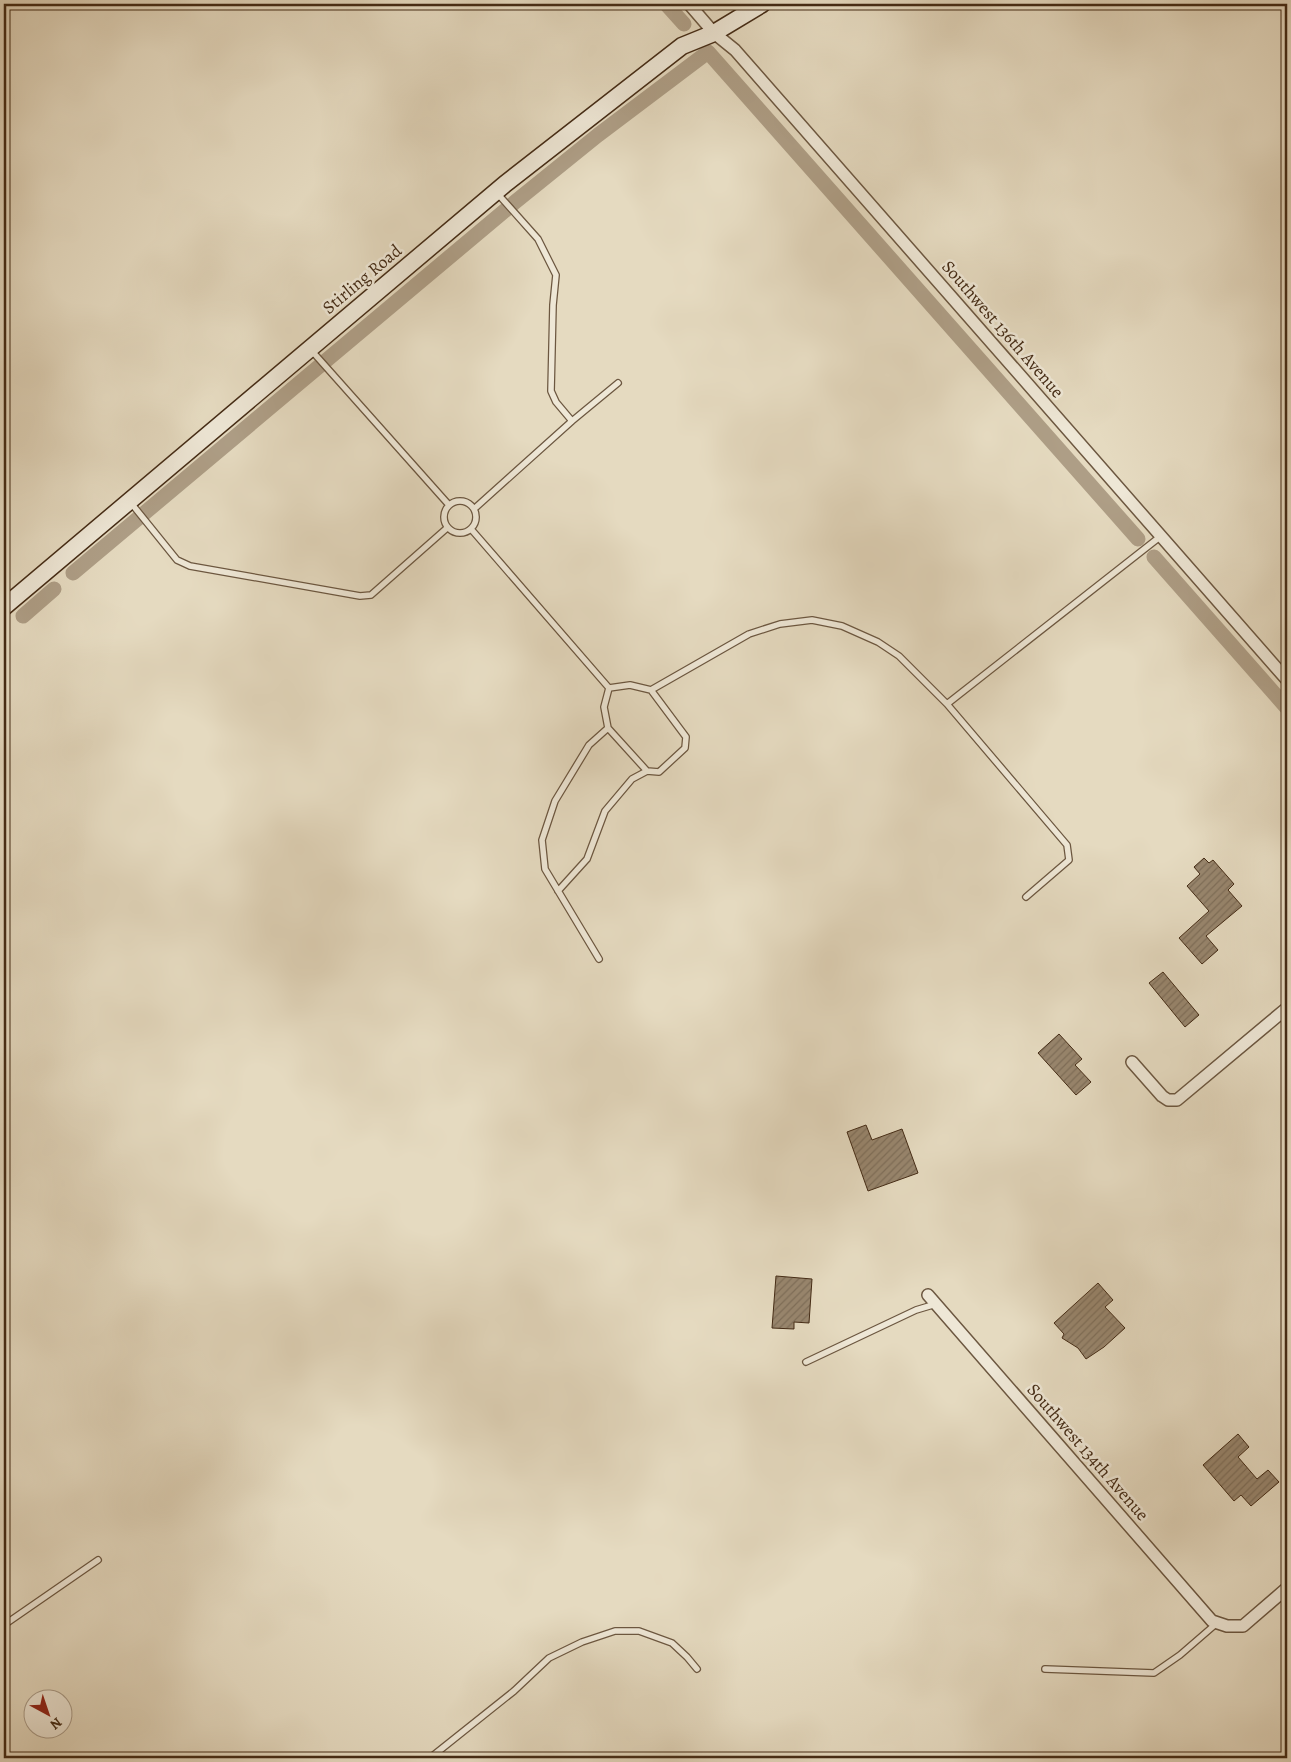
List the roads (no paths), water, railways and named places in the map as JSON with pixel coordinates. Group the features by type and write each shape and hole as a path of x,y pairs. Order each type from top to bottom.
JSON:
{"street":[{"name":"Southwest 136th Avenue","path":"689,4 714,33 742,58 1287,680"},
{"name":"Stirling Road","path":"4,607 496,191 682,46 714,33 762,4"},
{"path":"1132,1062 1162,1096 1168,1100 1177,1100 1287,1008"},
{"name":"Southwest 134th Avenue","path":"928,1295 1212,1621 1222,1625"},
{"path":"1222,1625 1243,1626 1287,1588"}],"lane":[{"path":"496,191 538,239 556,275 553,304 551,391 572,422"},
{"path":"310,348 449,506"},
{"path":"474,510 618,383"},
{"path":"455,501 461,501 466,502 474,510 476,520 471,529 466,532 456,533 448,528 443,518 444,512 449,506 455,501"},
{"path":"129,502 177,560 190,566 360,596 371,595 448,528"},
{"path":"471,529 609,688"},
{"path":"947,704 1161,536"},
{"path":"651,690 749,634 780,624 812,620 842,626 878,642 899,656 947,704 1067,846 1069,860 1026,897"},
{"path":"558,891 587,859 605,811 632,779 647,771 659,772 685,748 686,737 651,690 630,685 609,688"},
{"path":"609,688 604,707 608,728 647,771"},
{"path":"598,959 545,869 542,840 555,801 590,745 608,728"},
{"path":"806,1362 916,1310 936,1304"},
{"path":"4,1625 98,1560"},
{"path":"1045,1669 1154,1673 1180,1655 1207,1632 1222,1625"},
{"path":"430,1758 514,1691 549,1658 582,1642 615,1631 639,1631 672,1642 688,1657 697,1669"}],"waterway":[{"path":"666,4 684,24"},
{"path":"73,573 515,202 598,135 708,52 1138,539"},
{"path":"1154,557 1287,708"},
{"path":"23,616 54,589"}]}
